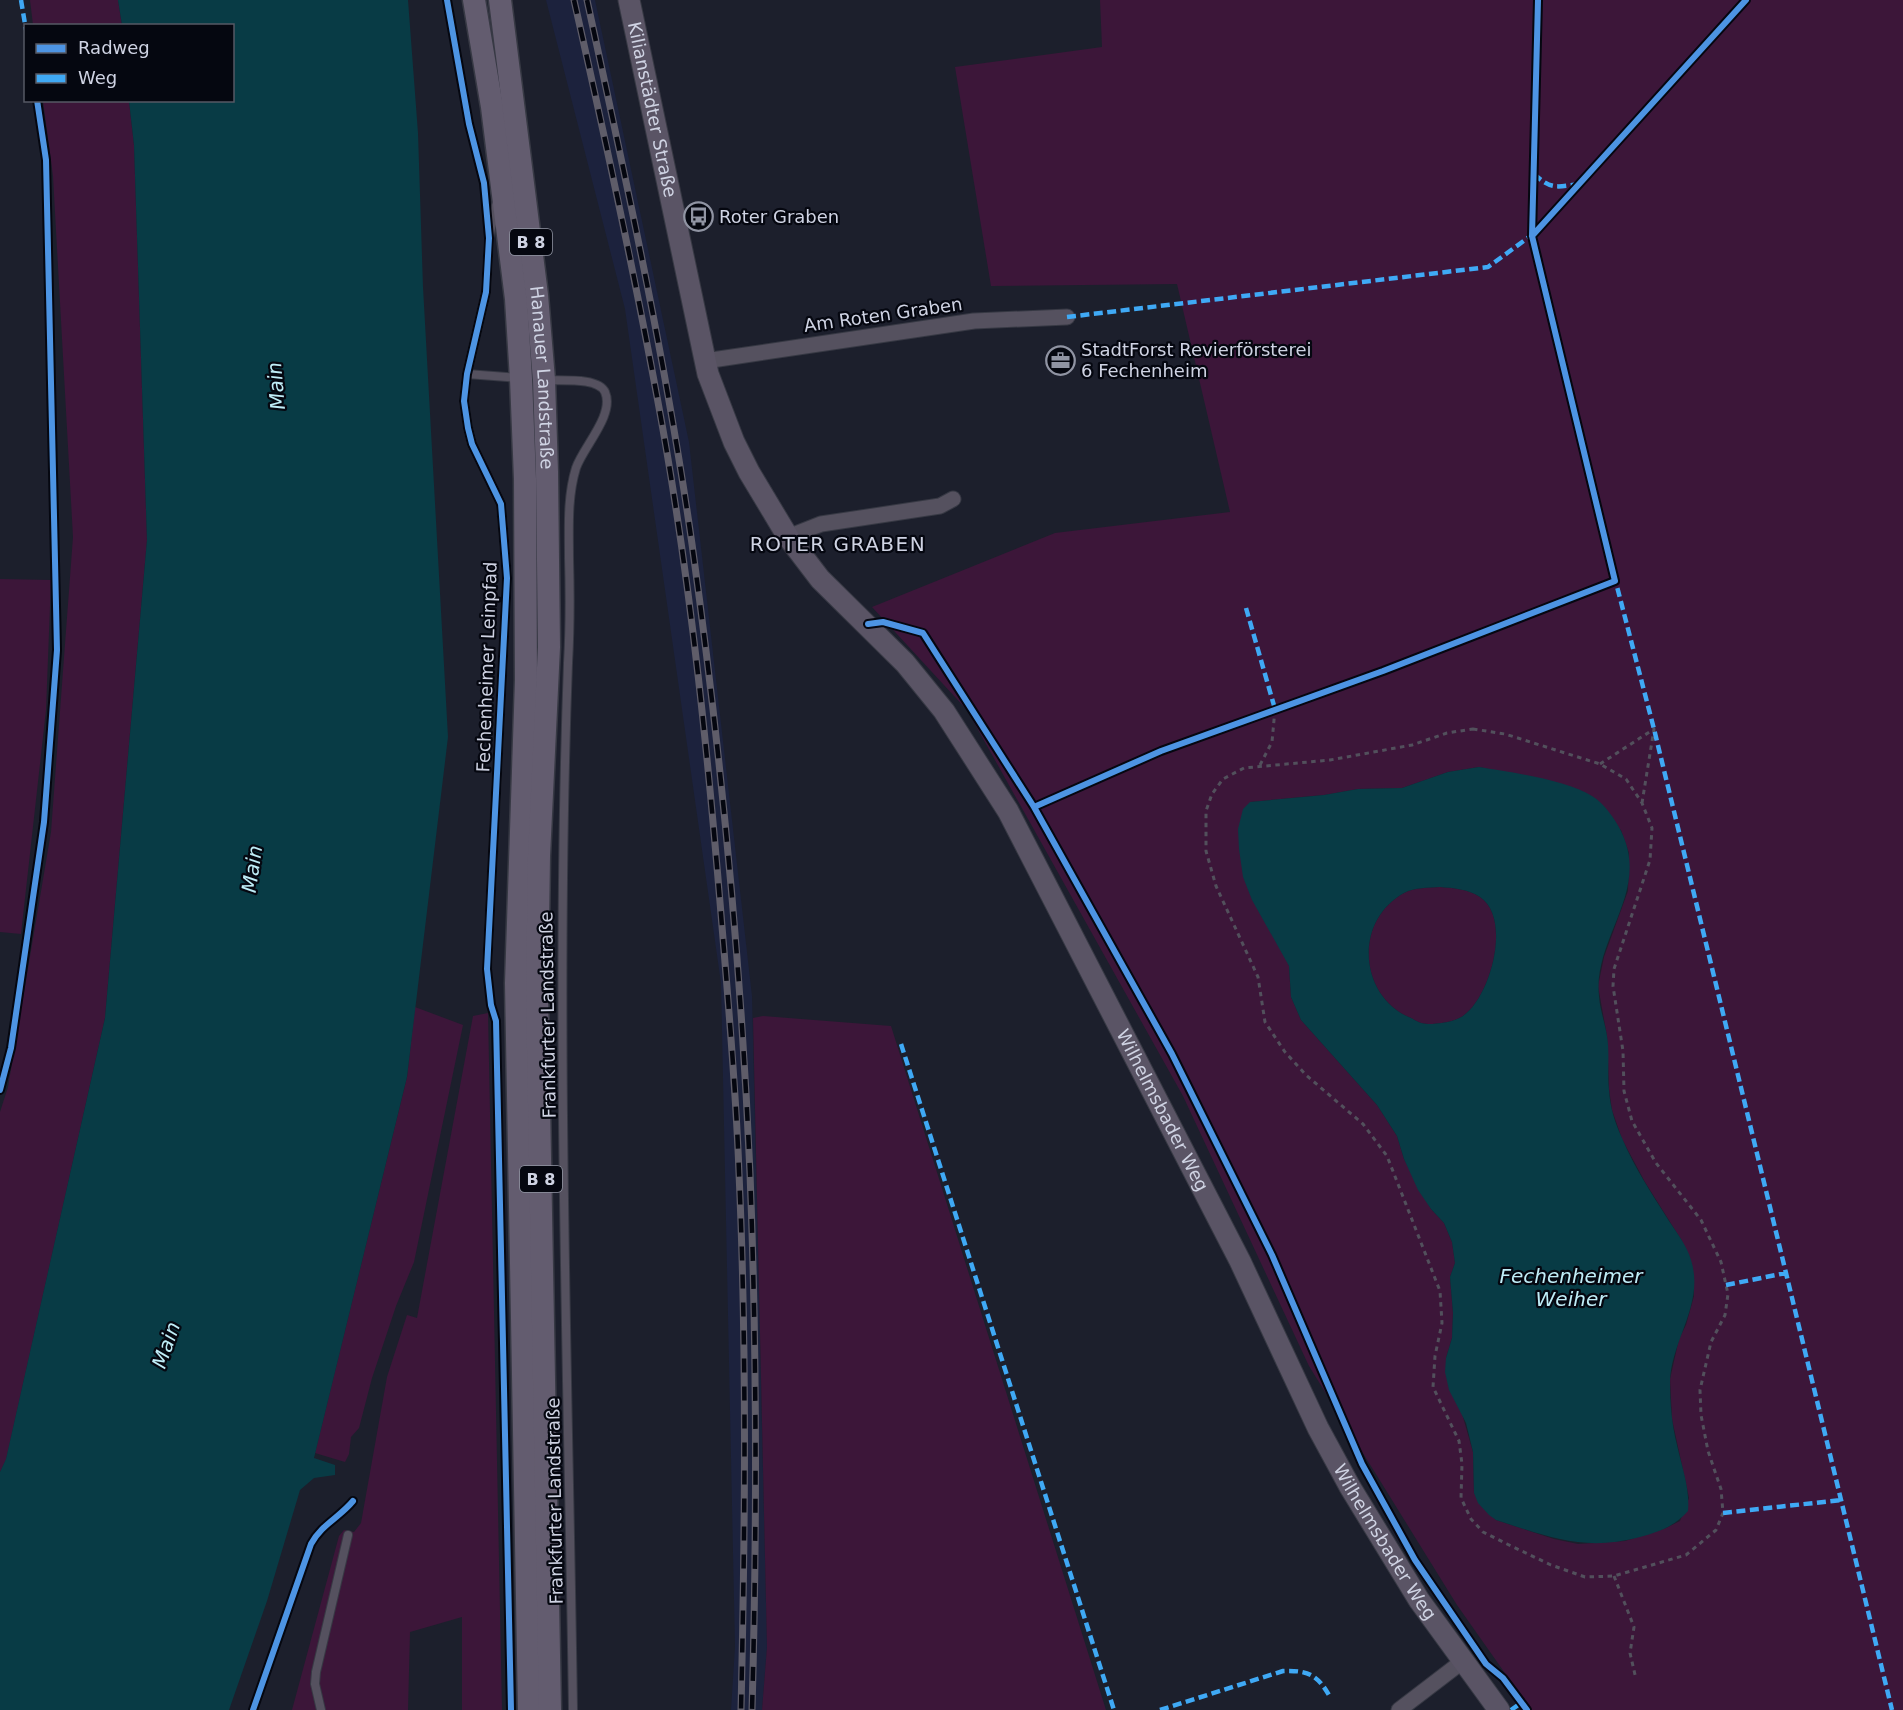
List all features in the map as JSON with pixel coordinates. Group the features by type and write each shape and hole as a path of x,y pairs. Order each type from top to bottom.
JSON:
{"main road":[{"name":"Hanauer Landstraße","path":"474,0 502,179 516,299 533,379"},
{"name":"Hanauer Landstraße","path":"500,0 528,210 533,379 549,647 539,856 537,993 550,1710"},
{"name":"B 8","path":"529,1710 516,983 526,669 526,548 533,379"}],"street":[{"name":"Kilianstädter Straße","path":"629,0 705,362"},
{"name":"Am Roten Graben","path":"705,362 974,321 1067,317"},
{"name":"Wilhelmsbader Weg","path":"705,362 734,442 788,537 820,579 905,663 944,711 1008,811 1240,1261 1318,1428 1350,1487 1419,1600 1499,1710"},
{"path":"788,537 821,524 940,506 953,499"},
{"path":"1399,1710 1463,1661"}],"lane":[{"name":"Fechenheimer Leinpfad","path":"487,969 507,578 501,504 472,444 464,401 467,375 486,292 489,238 502,179"},
{"name":"Frankfurter Landstraße","path":"467,375 591,382 600,385 606,398 603,420 576,467 569,521 570,628 562,841 561,982 573,1710"},
{"path":"321,1710 315,1684 316,1672 348,1535"}],"path":[{"path":"1260,765 1272,742 1275,709"},
{"path":"1473,729 1506,734 1600,764 1626,779 1642,803 1652,828 1650,860 1614,969 1613,986 1623,1051 1624,1091 1632,1121 1656,1163 1701,1221 1721,1262 1728,1294 1725,1315 1711,1342 1700,1390 1701,1415 1708,1451 1721,1489 1723,1513 1716,1530 1686,1555 1614,1576 1585,1577 1551,1565 1483,1532 1471,1519 1461,1498 1462,1464 1459,1441 1433,1387 1435,1356 1442,1323 1440,1291 1387,1156 1363,1124 1306,1076 1285,1052 1265,1023 1258,978 1216,886 1206,851 1206,811 1212,794 1223,779 1244,768 1260,765 1330,760 1412,745 1447,733 1473,729"},
{"path":"1600,764 1654,729 1642,803"},
{"path":"1614,1576 1634,1627 1630,1653 1636,1679"}],"shaded area":[{"path":"30,0 118,0 122,24 33,24"},
{"path":"546,0 595,0 689,442 752,996 767,1647 762,1710 731,1710 735,1647 721,983 625,309"},
{"path":"1100,0 1903,0 1903,1710 1531,1710 1457,1605 1309,1366 1183,1096 967,710 872,607 1055,533 1230,512 1177,284 991,286 955,67 1102,47","holes":["1479,767 1544,780 1621,830 1629,853 1628,891 1604,957 1598,986 1607,1036 1612,1110 1622,1139 1645,1182 1682,1241 1694,1276 1694,1296 1686,1325 1679,1339 1670,1379 1672,1419 1689,1498 1680,1521 1625,1541 1578,1544 1554,1539 1496,1520 1474,1493 1473,1452 1446,1358 1452,1338 1453,1313 1450,1277 1455,1263 1452,1242 1444,1223 1431,1209 1404,1159 1397,1136 1377,1105 1301,1020 1291,997 1289,966 1250,802 1324,795 1358,789 1402,788 1448,772"]},
{"path":"43,102 129,102 134,145 147,540 105,1018 6,1460 0,1472 0,1112 8,1087 51,832 73,537 53,176"},
{"path":"0,579 51,580 46,710 21,934 0,932"},
{"path":"1455,888 1480,897 1490,907 1495,922 1496,939 1489,976 1473,1006 1455,1020 1426,1024 1394,1008 1381,994 1372,977 1369,958 1370,939 1376,921 1388,906 1404,893 1417,889"},
{"path":"415,1007 463,1025 414,1262 396,1306 372,1378 359,1428 351,1437 349,1454 345,1462 315,1453 407,1077"},
{"path":"488,1013 502,1710 462,1710 462,1617 410,1632 408,1710 292,1710 339,1536 344,1530 354,1532 361,1523 387,1377 407,1315 417,1318 473,1016"},
{"path":"763,1016 891,1026 1106,1710 762,1710 767,1647 753,1018"}],"water":[{"name":"Main","path":"118,0 408,0 418,133 423,287 448,737 407,1077 314,1458 335,1465 335,1475 314,1478 300,1490 267,1601 229,1710 0,1710 0,1472 6,1459 105,1018 147,540 134,145 129,102 234,102 234,24 122,24"},
{"name":"Fechenheimer Weiher","path":"1479,767 1538,777 1581,790 1601,803 1616,821 1628,853 1629,874 1626,894 1599,974 1599,996 1608,1043 1610,1103 1627,1149 1684,1245 1691,1260 1694,1276 1691,1307 1676,1351 1670,1382 1675,1437 1687,1486 1688,1511 1666,1528 1640,1537 1620,1541 1584,1543 1550,1537 1496,1520 1478,1503 1474,1493 1473,1452 1466,1423 1449,1390 1445,1372 1446,1358 1452,1338 1453,1313 1450,1277 1455,1263 1452,1242 1444,1223 1418,1190 1404,1159 1397,1136 1377,1105 1301,1020 1291,997 1289,966 1252,900 1243,877 1238,829 1243,809 1250,802 1324,795 1358,789 1402,788 1448,772","holes":["1440,887 1460,889 1480,897 1490,907 1495,922 1496,939 1489,976 1473,1006 1455,1020 1426,1024 1394,1008 1381,994 1372,977 1369,958 1370,939 1376,921 1388,906 1404,893 1417,889"]}],"railway":[{"path":"574,0 622,220 665,441 691,618 711,795 734,1076 742,1240 744,1576 741,1710"},
{"path":"587,0 644,271 682,475 721,779 741,1016 750,1173 756,1442 752,1710"}],"marked path":[{"path":"21,0 25,24"},
{"path":"1534,174 1550,185 1579,184"},
{"path":"1067,317 1488,267 1536,232"},
{"path":"1614,575 1654,729 1892,1710"},
{"path":"1246,608 1275,709"},
{"path":"901,1044 1114,1710"},
{"path":"1726,1285 1786,1273"},
{"path":"1723,1513 1841,1500"},
{"path":"1160,1710 1283,1671 1311,1675 1330,1697"},
{"path":"1511,1710 1521,1703"}],"cycle path":[{"path":"447,0 469,124 484,183 489,238 486,292 467,374 464,401 472,444 501,504 507,578 487,969 491,1005 496,1021 511,1710"},
{"path":"1034,807 1161,751 1383,671 1615,581 1532,236 1538,0"},
{"path":"1532,236 1746,0"},
{"path":"0,1090 11,1048 44,822 57,650 46,160 37,102"},
{"path":"868,624 883,622 923,633 1034,807 1172,1054 1272,1255 1362,1464 1415,1560 1486,1664 1503,1678 1527,1710"},
{"path":"253,1710 311,1544 315,1537 353,1501"}],"place":[{"name":"Roter Graben","path":"698,217"},
{"name":"StadtForst Revierförsterei 6 Fechenheim","path":"1060,360"}],"district":[{"name":"ROTER GRABEN","path":"838,544"}]}
